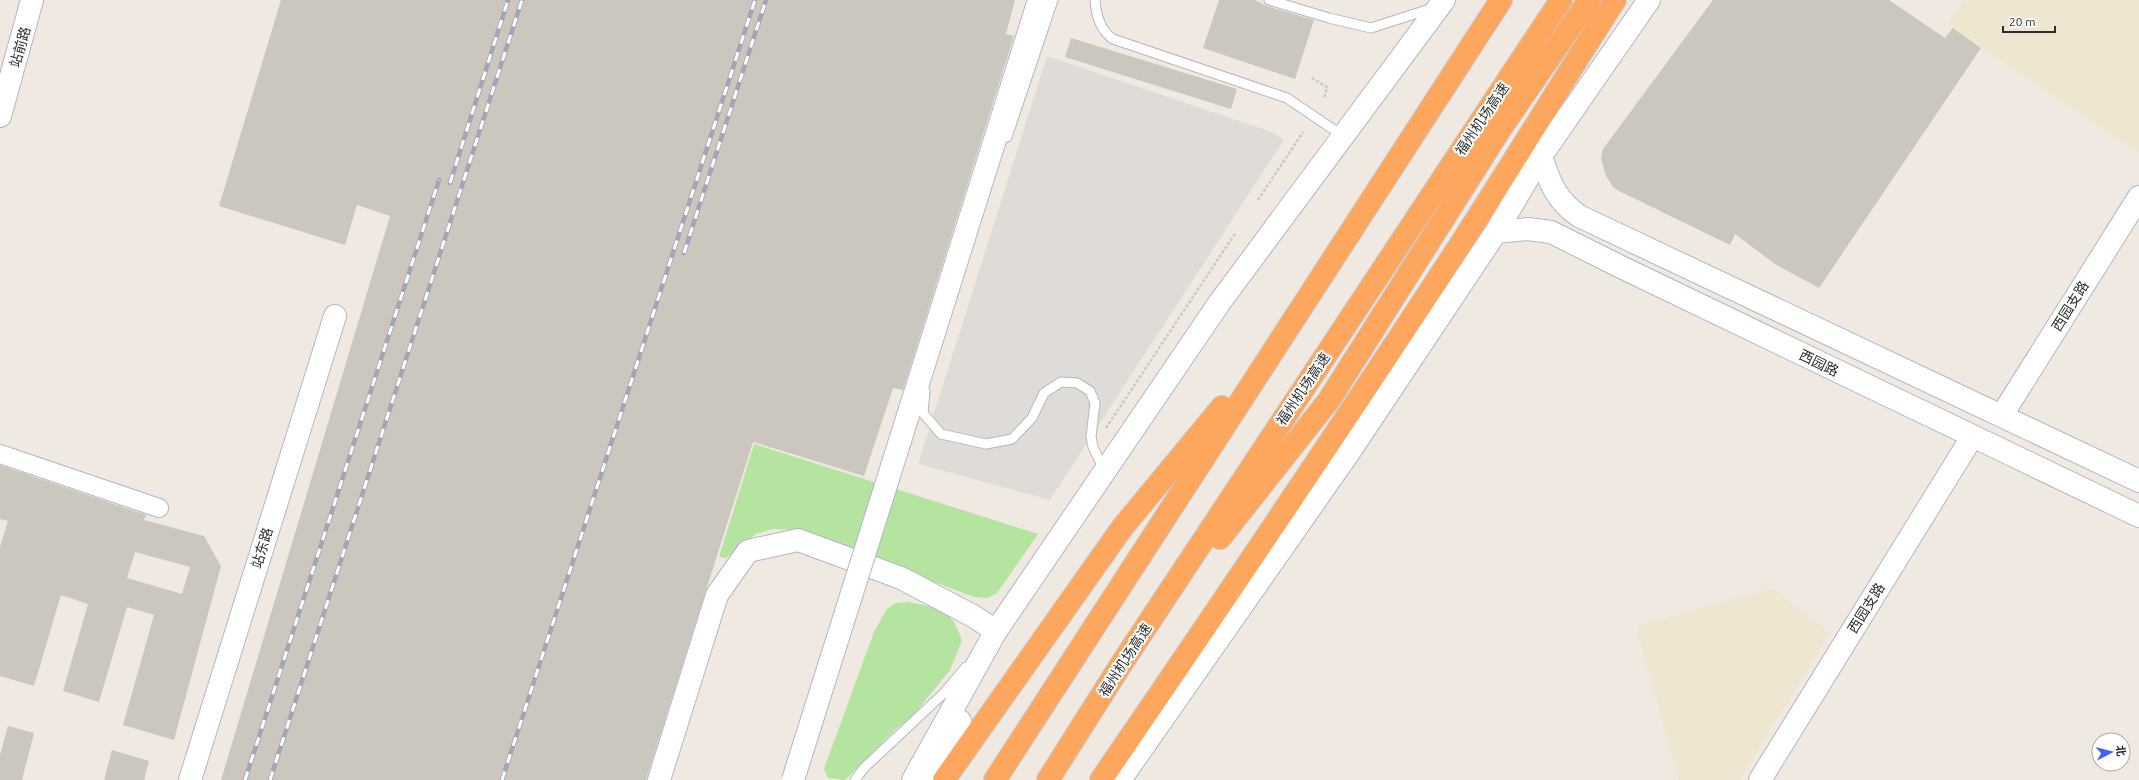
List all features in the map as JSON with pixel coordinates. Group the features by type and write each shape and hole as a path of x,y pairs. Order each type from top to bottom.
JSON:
{"highway":[{"path":"995,780 1500,0"},
{"name":"福州机场高速","path":"1048,780 1122,663 1561,0"},
{"path":"1122,663 1329,400 1499,131 1589,0"},
{"path":"1101,780 1241,576 1442,273 1565,76 1615,0"},
{"path":"944,780 1122,528 1289,326"}],"main road":[{"name":"站前路","path":"0,116 32,0"},
{"path":"793,780 1038,0"},
{"path":"1120,780 1350,451 1496,232 1541,156 1649,0"},
{"path":"913,780 996,631 1220,302 1442,3"},
{"path":"1541,156 1556,194 1564,205 1579,216 2139,481"},
{"name":"西园支路","path":"2002,416 2139,197"},
{"name":"西园路","path":"1496,232 1537,229 1557,234 1621,267 2139,516"},
{"name":"站东路","path":"190,776 334,316"},
{"name":"西园支路","path":"1760,780 1972,437"},
{"path":"659,780 717,595 748,551 798,540 901,578 996,631"},
{"path":"936,780 996,631"}],"street":[{"path":"0,454 159,508"}],"lane":[{"path":"1003,149 1053,0"},
{"path":"1095,0 1096,14 1100,25 1105,33 1113,39 1287,98 1344,137"},
{"path":"1269,0 1329,18 1371,28 1442,3"},
{"path":"986,202 926,381 923,413 941,434 986,444 1012,439 1032,418 1044,393 1061,382 1077,382 1090,391 1095,403 1091,437 1093,447 1105,472"},
{"path":"855,780 864,768 944,693 996,631"}],"path":[{"path":"1312,78 1327,87 1324,99"},
{"path":"1258,200 1303,132"},
{"path":"1102,433 1236,232"}],"shaded area":[{"path":"1964,0 2139,0 2139,153 1947,24"},
{"path":"1047,56 1274,133 1284,140 1050,500 918,464"},
{"path":"1773,588 1830,633 1740,780 1679,780 1636,626"}],"green space":[{"path":"754,444 1038,534 997,593 987,598 974,597 798,530 772,529 756,534 726,558 719,557"},
{"path":"909,602 930,606 944,612 954,622 962,641 950,670 912,717 897,728 845,780 828,778 824,769 874,632 886,610 895,603"}],"building":[{"path":"281,0 1015,0 1006,34 1014,36 903,390 893,388 864,476 753,442 646,780 221,780 390,216 357,205 345,245 219,206"},
{"path":"1219,0 1255,0 1267,6 1314,20 1295,79 1203,48"},
{"path":"1713,0 1889,0 1945,38 1953,28 1981,48 1819,288 1775,264 1735,234 1730,245 1619,191 1613,187 1606,176 1601,158 1603,149"},
{"path":"1071,38 1237,89 1231,109 1065,57"},
{"path":"0,465 146,515 144,520 204,536 221,566 174,740 123,725 154,615 127,607 99,702 63,691 88,604 61,595 34,686 0,676 0,547 8,521 0,519","holes":["135,552 190,567 182,594 127,578"]},
{"path":"8,726 34,733 22,780 0,780 0,755"},
{"path":"112,750 149,761 144,780 104,780"}],"railway":[{"path":"450,183 508,0"},
{"path":"270,780 522,0"},
{"path":"502,780 755,0"},
{"path":"684,253 766,0"},
{"path":"245,780 439,180"}]}
